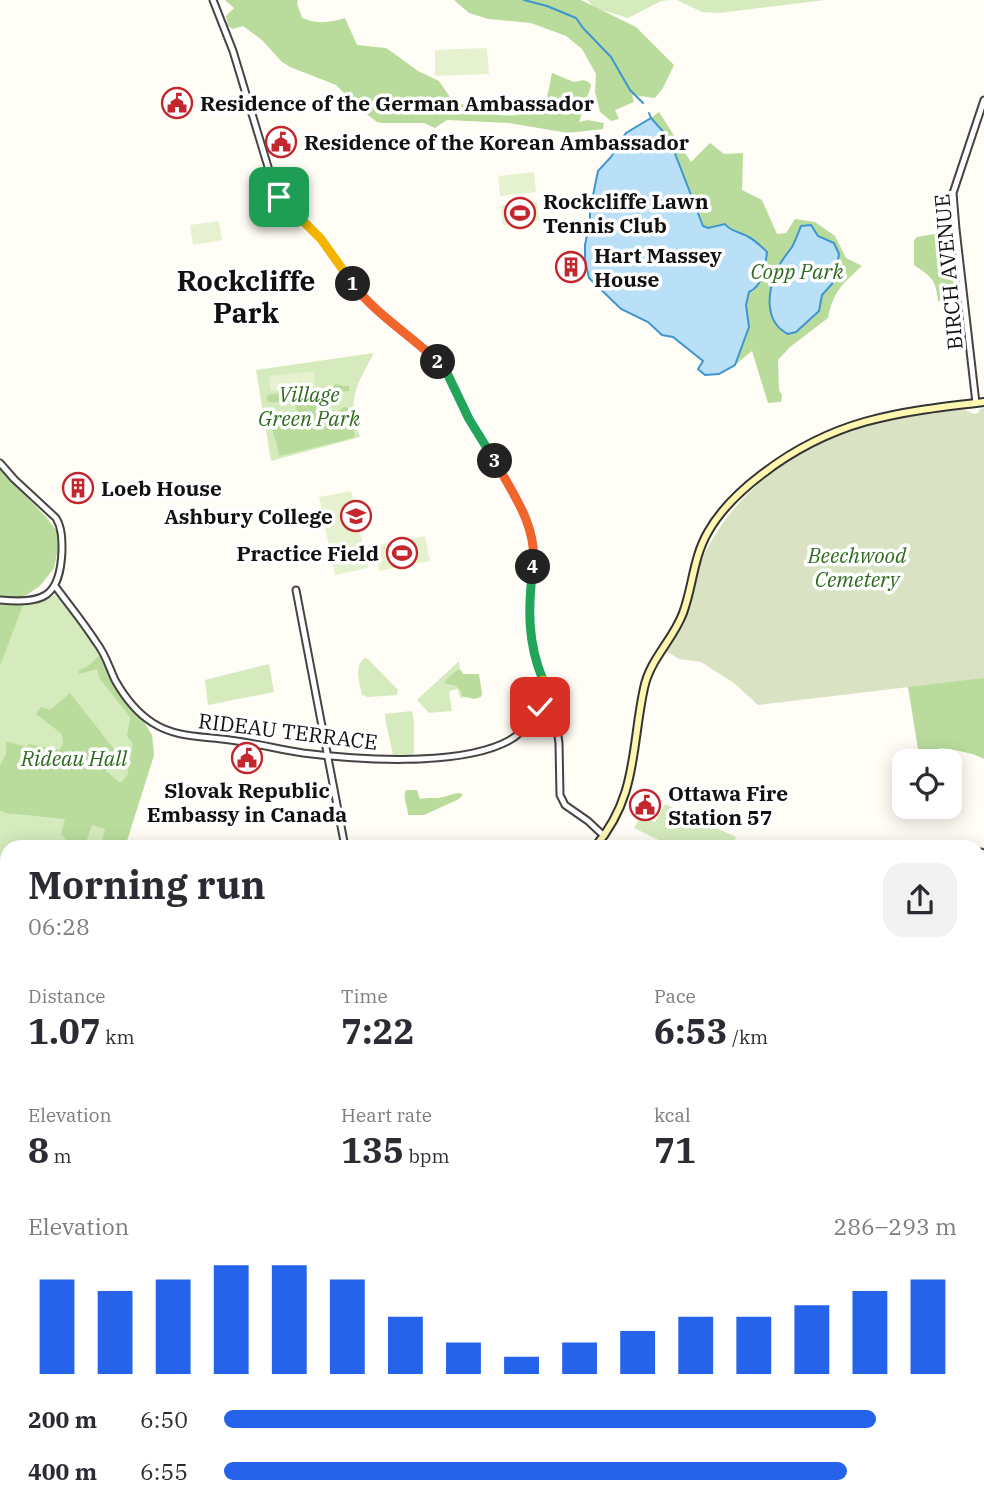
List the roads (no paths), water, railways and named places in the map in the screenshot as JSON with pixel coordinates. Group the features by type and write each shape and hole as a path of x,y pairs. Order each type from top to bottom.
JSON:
{"main road":[{"path":"601,840 620,810 629,780 647,677 658,654 678,624 687,602 696,559 708,531 735,497 774,464 834,431 898,412 984,402"}],"street":[{"path":"213,0 233,51 275,190 321,239 363,297 443,367 469,419 520,506 530,532 534,558 529,605 530,634 536,661 552,701 559,743 561,799 568,808 604,836"},
{"name":"BIRCH AVENUE","path":"976,402 953,192 984,100"},
{"path":"0,463 52,513 59,523 62,537 62,558 55,586 50,592 39,598 13,602 0,600"},
{"name":"RIDEAU TERRACE","path":"55,586 96,641 118,686 128,700 149,721 186,736 232,740 327,756 377,759 444,757 501,744 520,734 533,720 541,705 552,701"},
{"path":"296,590 344,840"}],"water":[{"path":"651,118 669,138 703,226 708,228 725,224 753,239 767,252 761,280 749,292 746,305 749,327 735,365 719,374 705,375 698,369 703,361 673,337 662,335 648,322 621,309 589,278 585,245 598,171 611,157 626,133"},
{"path":"811,225 818,236 834,243 839,254 837,266 832,284 822,295 819,311 796,332 788,334 780,329 771,314 771,288 778,267 792,247 801,226"}],"waterway":[{"path":"524,0 576,18 611,57 630,90 643,103"},
{"path":"649,113 651,118"}],"place":[{"name":"Residence of the German Ambassador","path":"177,103"},
{"name":"Residence of the Korean Ambassador","path":"281,142"},
{"name":"Rockcliffe Lawn Tennis Club","path":"520,213"},
{"name":"Hart Massey House","path":"571,267"},
{"name":"Loeb House","path":"78,488"},
{"name":"Ashbury College","path":"356,516"},
{"name":"Practice Field","path":"402,553"},
{"name":"Slovak Republic Embassy in Canada","path":"247,758"},
{"name":"Ottawa Fire Station 57","path":"645,805"}],"district":[{"name":"Rockcliffe Park","path":"246,296"}],"park label":[{"name":"Copp Park","path":"797,271"},
{"name":"Village Green Park","path":"309,406"},
{"name":"Beechwood Cemetery","path":"857,567"},
{"name":"Rideau Hall","path":"74,758"}]}
